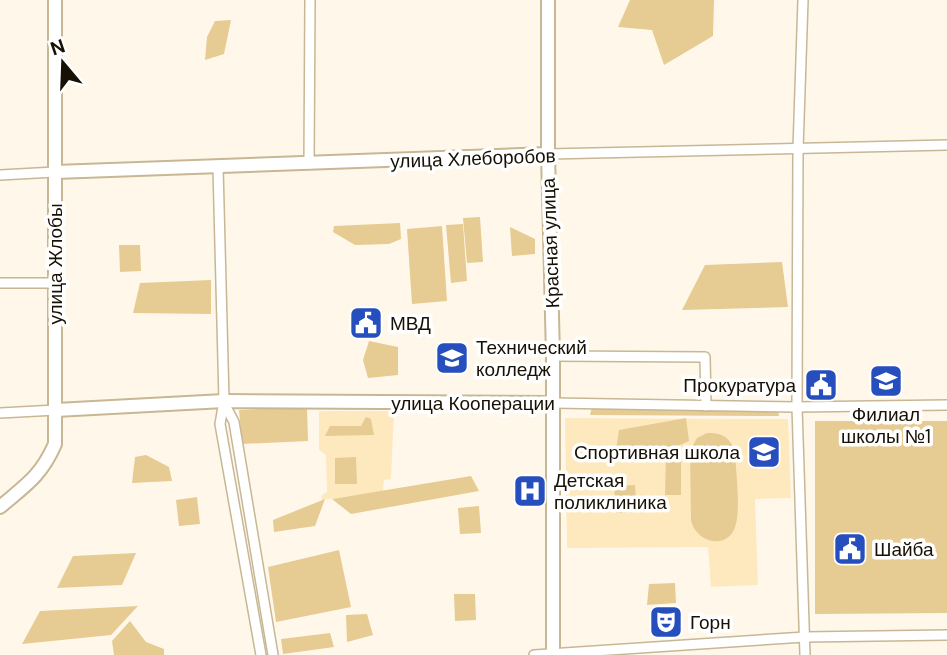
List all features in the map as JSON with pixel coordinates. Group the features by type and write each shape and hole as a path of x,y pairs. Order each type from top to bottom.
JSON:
{"street":[{"name":"улица Жлобы","path":"0,506 36,478 48,461 55,444 55,0"},
{"path":"309,164 310,0"},
{"name":"Красная улица","path":"548,0 548,154 553,356 553,654"},
{"path":"803,0 798,149 797,407 805,655"},
{"name":"улица Хлеборобов","path":"0,175 548,154 947,145"},
{"path":"218,167 224,401 220,424 261,655"},
{"path":"0,283 55,283"},
{"path":"553,356 705,357 706,405"},
{"path":"224,401 234,422 273,655"},
{"name":"улица Кооперации","path":"0,413 224,401 797,407 947,405"},
{"path":"534,655 805,637 947,635"}],"shaded area":[{"path":"630,0 714,0 713,36 664,65 652,30 618,27"},
{"path":"231,20 224,54 205,60 207,37 215,21"},
{"path":"480,217 483,262 467,263 463,218"},
{"path":"400,223 401,239 389,244 355,245 333,232 334,226"},
{"path":"463,224 467,281 451,283 446,225"},
{"path":"442,226 447,301 412,304 407,229"},
{"path":"510,227 535,239 535,254 512,256"},
{"path":"119,245 140,245 141,271 120,272"},
{"path":"782,262 788,307 682,310 705,265"},
{"path":"211,280 211,314 133,313 140,283"},
{"path":"369,341 398,347 398,375 368,378 363,360"},
{"path":"307,407 308,441 242,444 239,410"},
{"path":"592,407 778,409 779,416 590,415"},
{"path":"319,411 394,411 391,479 384,480 383,491 322,500 321,496 327,492 326,455 319,450"},
{"path":"366,417 371,419 374,435 325,436 330,426 361,426"},
{"path":"565,418 788,419 791,498 755,499 758,585 711,587 708,547 567,548"},
{"path":"686,418 689,441 667,451 616,451 619,430"},
{"path":"815,421 947,421 947,613 815,614"},
{"path":"707,433 726,437 735,454 737,520 731,534 719,541 712,541 698,534 691,520 690,451 697,438"},
{"path":"666,454 681,454 681,495 665,495"},
{"path":"146,455 169,467 172,481 132,483 135,457"},
{"path":"356,457 357,484 335,484 335,458"},
{"path":"471,476 479,491 351,514 332,499"},
{"path":"635,485 637,512 616,513 614,486"},
{"path":"197,497 200,524 179,526 176,500"},
{"path":"325,499 315,526 274,532 273,520"},
{"path":"479,506 481,533 460,534 458,508"},
{"path":"339,550 351,607 276,622 268,567"},
{"path":"136,553 122,585 57,588 73,556"},
{"path":"675,583 676,603 647,605 649,584"},
{"path":"454,594 475,594 476,620 455,621"},
{"path":"138,606 111,635 22,644 40,611"},
{"path":"367,614 373,635 347,642 346,615"},
{"path":"130,621 146,642 164,649 164,655 114,655 112,641"},
{"path":"330,633 334,647 283,654 281,639"}],"place":[{"name":"МВД","path":"366,323"},
{"name":"Технический колледж","path":"452,358"},
{"name":"Филиал школы №1","path":"886,381"},
{"name":"Прокуратура","path":"821,385"},
{"name":"Спортивная школа","path":"764,452"},
{"name":"Детская поликлиника","path":"530,491"},
{"name":"Шайба","path":"850,549"},
{"name":"Горн","path":"666,622"}]}
